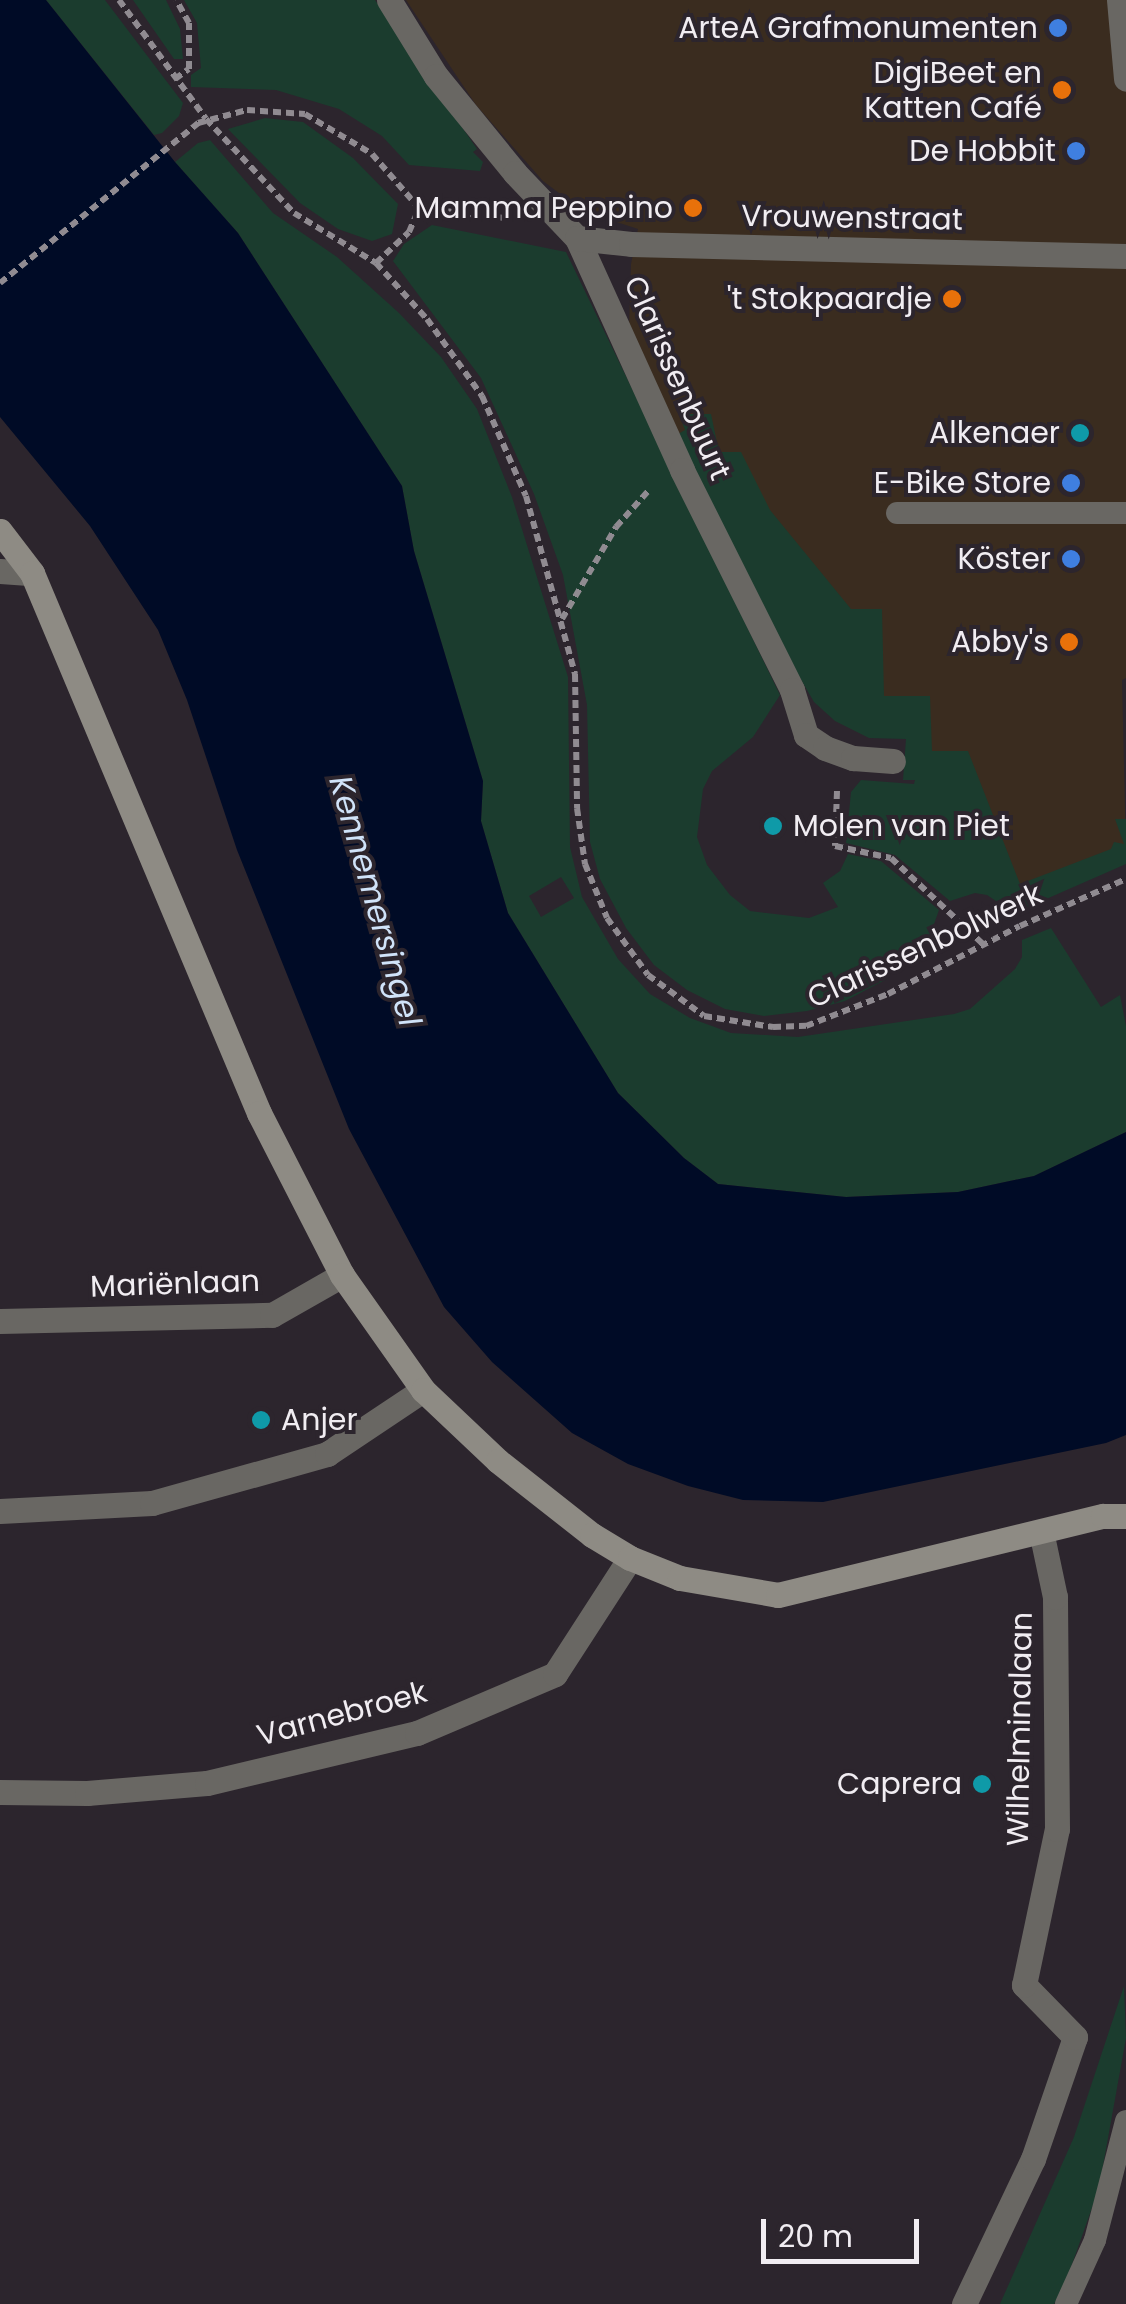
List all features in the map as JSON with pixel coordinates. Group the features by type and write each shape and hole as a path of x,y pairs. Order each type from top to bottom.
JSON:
{"main road":[{"path":"0,531 32,573 259,1113 342,1276 423,1390 547,1501 630,1558 680,1578 778,1595 1041,1532 1126,1516"}],"street":[{"name":"Clarissenbuurt","path":"389,0 436,76 515,173 577,238 677,459 792,690 806,735"},
{"path":"1119,0 1126,79"},
{"name":"Vrouwenstraat","path":"577,238 630,244 1126,256"},
{"path":"0,571 32,573"},
{"path":"806,735 825,748 853,758 893,762"},
{"name":"Mariënlaan","path":"0,1321 272,1315 342,1276"},
{"path":"0,1511 152,1503 327,1454 423,1390"},
{"name":"Wilhelminalaan","path":"964,2304 1032,2159 1075,2038 1024,1985 1057,1829 1055,1598 1041,1532"},
{"name":"Varnebroek","path":"0,1792 87,1792 207,1783 417,1733 555,1674 630,1558"}],"lane":[{"path":"897,513 1126,513"},
{"path":"1066,2304 1095,2240 1126,2120"}],"path":[{"name":"Clarissenbolwerk","path":"119,0 206,119 294,213 332,240 376,262 428,319 482,396 526,496 574,674 578,808 585,864 607,918 648,975 704,1016 774,1027 806,1026 888,994 984,944 1126,880"},
{"path":"175,79 189,69 189,23 176,0"},
{"path":"0,283 170,144 206,119 247,110 305,114 372,154 419,208 539,222 577,238"},
{"path":"376,262 409,232 419,208"},
{"path":"562,620 616,527 677,459"},
{"path":"806,735 838,786 836,846 891,858 984,944"}],"shaded area":[{"path":"406,0 1126,0 1126,678 1122,680 1126,853 1017,893 853,666 769,629 629,328 631,264 638,229 583,211 543,181 476,105"}],"green space":[{"path":"46,0 105,0 183,103 179,116 162,133 154,135"},
{"path":"133,0 166,0 180,29 183,59 174,59"},
{"path":"184,0 375,0 477,149 473,152 483,162 480,171 409,165 382,136 339,109 276,90 191,87 191,75 201,68 197,23"},
{"path":"265,118 303,122 353,158 398,204 392,234 372,241 338,229 300,203 228,129"},
{"path":"210,140 273,213 337,257 399,313 441,357 477,409 512,497 568,677 570,847 582,897 618,959 650,994 690,1018 731,1033 798,1037 954,1014 970,1009 1015,969 1022,957 1022,940 1051,928 1101,1007 1120,995 1126,1026 1126,1132 1034,1176 958,1192 846,1197 718,1184 684,1158 618,1093 508,913 481,821 483,781 414,551 402,486 238,233 175,162 198,143","holes":["561,877 574,898 541,917 529,896"]},
{"path":"432,225 566,252 780,695 753,737 712,771 703,789 697,837 707,865 730,895 750,911 809,918 838,907 823,883 840,871 848,854 881,861 939,910 928,941 895,964 887,979 845,1001 807,1011 764,1016 725,1009 687,990 654,965 626,928 600,879 590,842 587,705 563,575 534,494 481,378 393,261 404,244"},
{"path":"679,414 711,414 719,452 741,452 770,510 851,609 882,609 884,696 930,696 932,751 968,751 1020,884 1111,849 1114,842 1124,844 1115,819 1126,819 1126,864 1014,913 987,895 975,893 950,901 895,855 846,843 851,792 861,780 914,784 915,780 903,780 906,739 869,738 835,721 814,702 768,623 678,434 685,430"},
{"path":"1124,1986 1126,2038 1099,2188 1065,2284 1054,2304 1000,2304 1074,2137"}],"water":[{"name":"Kennemersingel","path":"0,0 46,0 175,162 238,233 402,486 414,551 483,781 481,821 508,913 618,1093 684,1158 718,1184 846,1197 958,1192 1034,1176 1126,1132 1126,1435 1106,1443 823,1502 743,1500 688,1486 628,1464 572,1433 492,1362 444,1307 349,1129 237,850 187,700 158,630 90,526 0,417"}],"place":[{"name":"ArteA Grafmonumenten","path":"1058,28"},
{"name":"DigiBeet en Katten Café","path":"1062,90"},
{"name":"De Hobbit","path":"1076,151"},
{"name":"Mamma Peppino","path":"693,208"},
{"name":"'t Stokpaardje","path":"952,299"},
{"name":"Alkenaer","path":"1080,433"},
{"name":"E-Bike Store","path":"1071,483"},
{"name":"Köster","path":"1071,559"},
{"name":"Abby's","path":"1069,642"},
{"name":"Molen van Piet","path":"773,826"},
{"name":"Anjer","path":"261,1420"},
{"name":"Caprera","path":"982,1784"}]}
